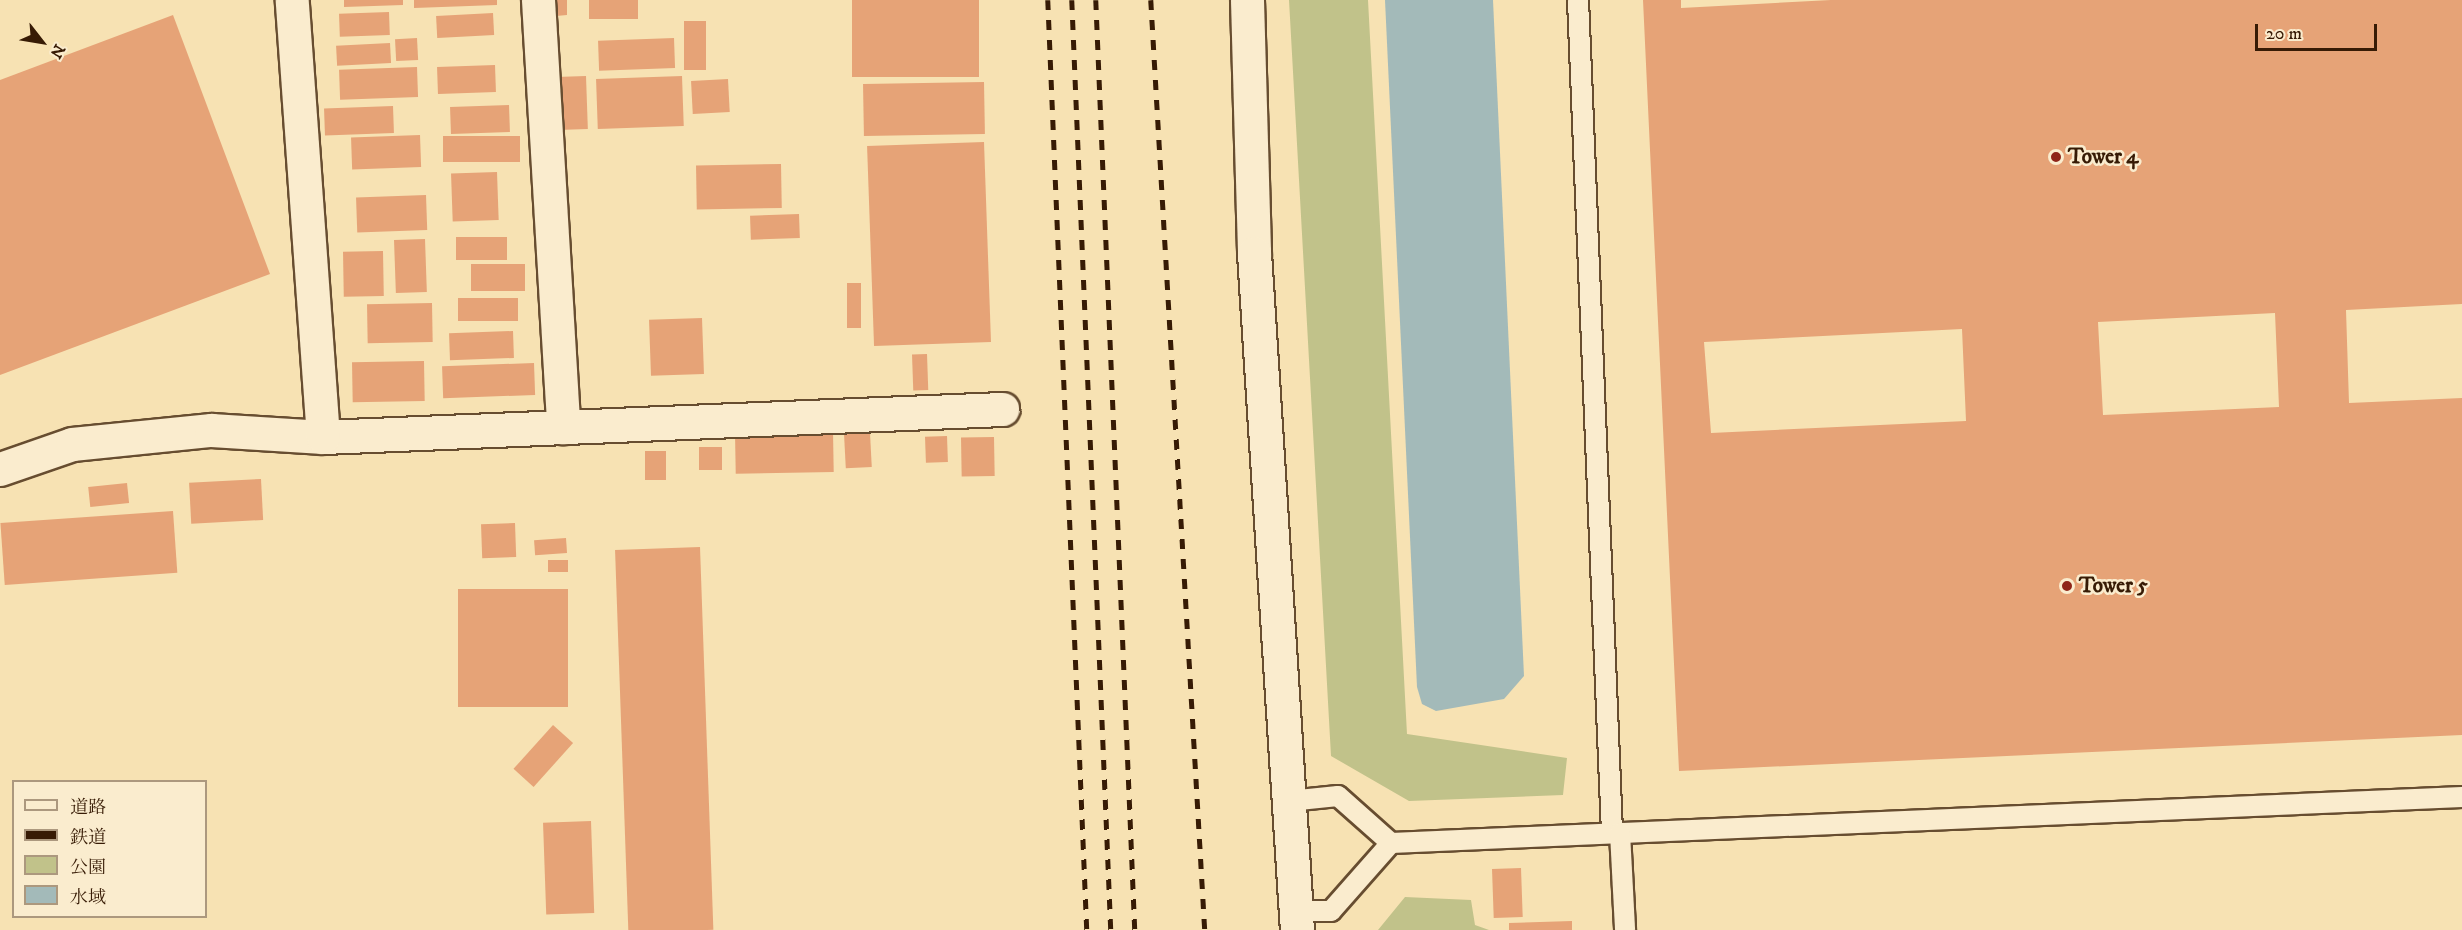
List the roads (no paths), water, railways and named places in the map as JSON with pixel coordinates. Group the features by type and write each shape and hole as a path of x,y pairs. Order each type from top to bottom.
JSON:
{"street":[{"path":"292,0 323,437"},
{"path":"538,0 563,427"},
{"path":"1247,0 1254,253 1296,921"},
{"path":"0,469 72,444 211,430 323,437 1002,409"}],"lane":[{"path":"1578,0 1616,833 1625,930"},
{"path":"1289,801 1338,796 1391,843 2462,797"},
{"path":"1296,921 1330,911 1391,843"}],"water":[{"path":"1385,0 1493,0 1524,676 1504,699 1436,711 1422,704 1417,687"}],"railway":[{"path":"1048,0 1087,930"},
{"path":"1072,0 1111,930"},
{"path":"1096,0 1135,930"},
{"path":"1151,0 1205,930"}],"place":[{"name":"Tower 4","path":"2056,157"},
{"name":"Tower 5","path":"2067,586"}]}
